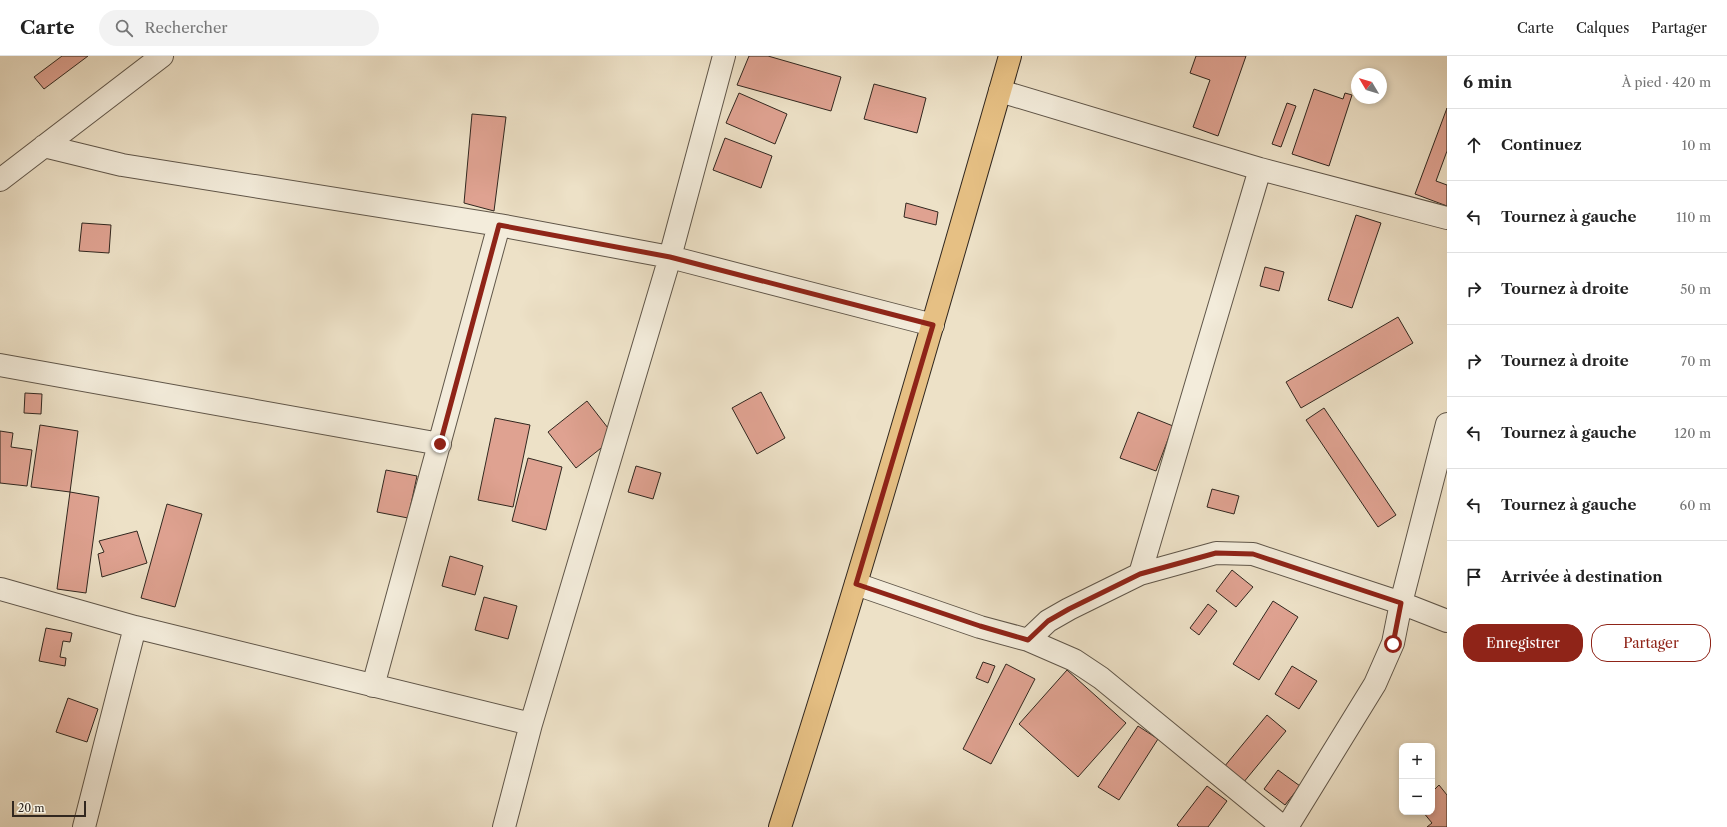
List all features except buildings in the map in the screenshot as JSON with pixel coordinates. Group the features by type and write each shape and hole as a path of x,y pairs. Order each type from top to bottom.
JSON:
{"main road":[{"path":"780,827 856,584 933,325 1010,56"}],"street":[{"path":"0,180 162,56"},
{"path":"504,827 531,724 670,257 724,56"},
{"path":"1000,91 1260,169 1447,218"},
{"path":"44,146 122,166 499,225 670,257 933,325"},
{"path":"1140,574 1260,169"},
{"path":"374,686 499,225"},
{"path":"0,365 440,444"},
{"path":"1287,827 1375,684 1393,644 1401,603 1447,424"},
{"path":"1028,640 1048,621 1140,574 1216,553 1253,554 1401,603 1447,621"},
{"path":"856,584 980,626 1028,640 1074,660 1101,678 1283,827"},
{"path":"1,589 135,627 531,724"},
{"path":"84,827 135,627"}],"route":[{"path":"440,444 499,225 670,257 933,325 856,584 980,626 1028,640 1048,621 1140,574 1216,553 1253,554 1401,603 1393,644"}]}
